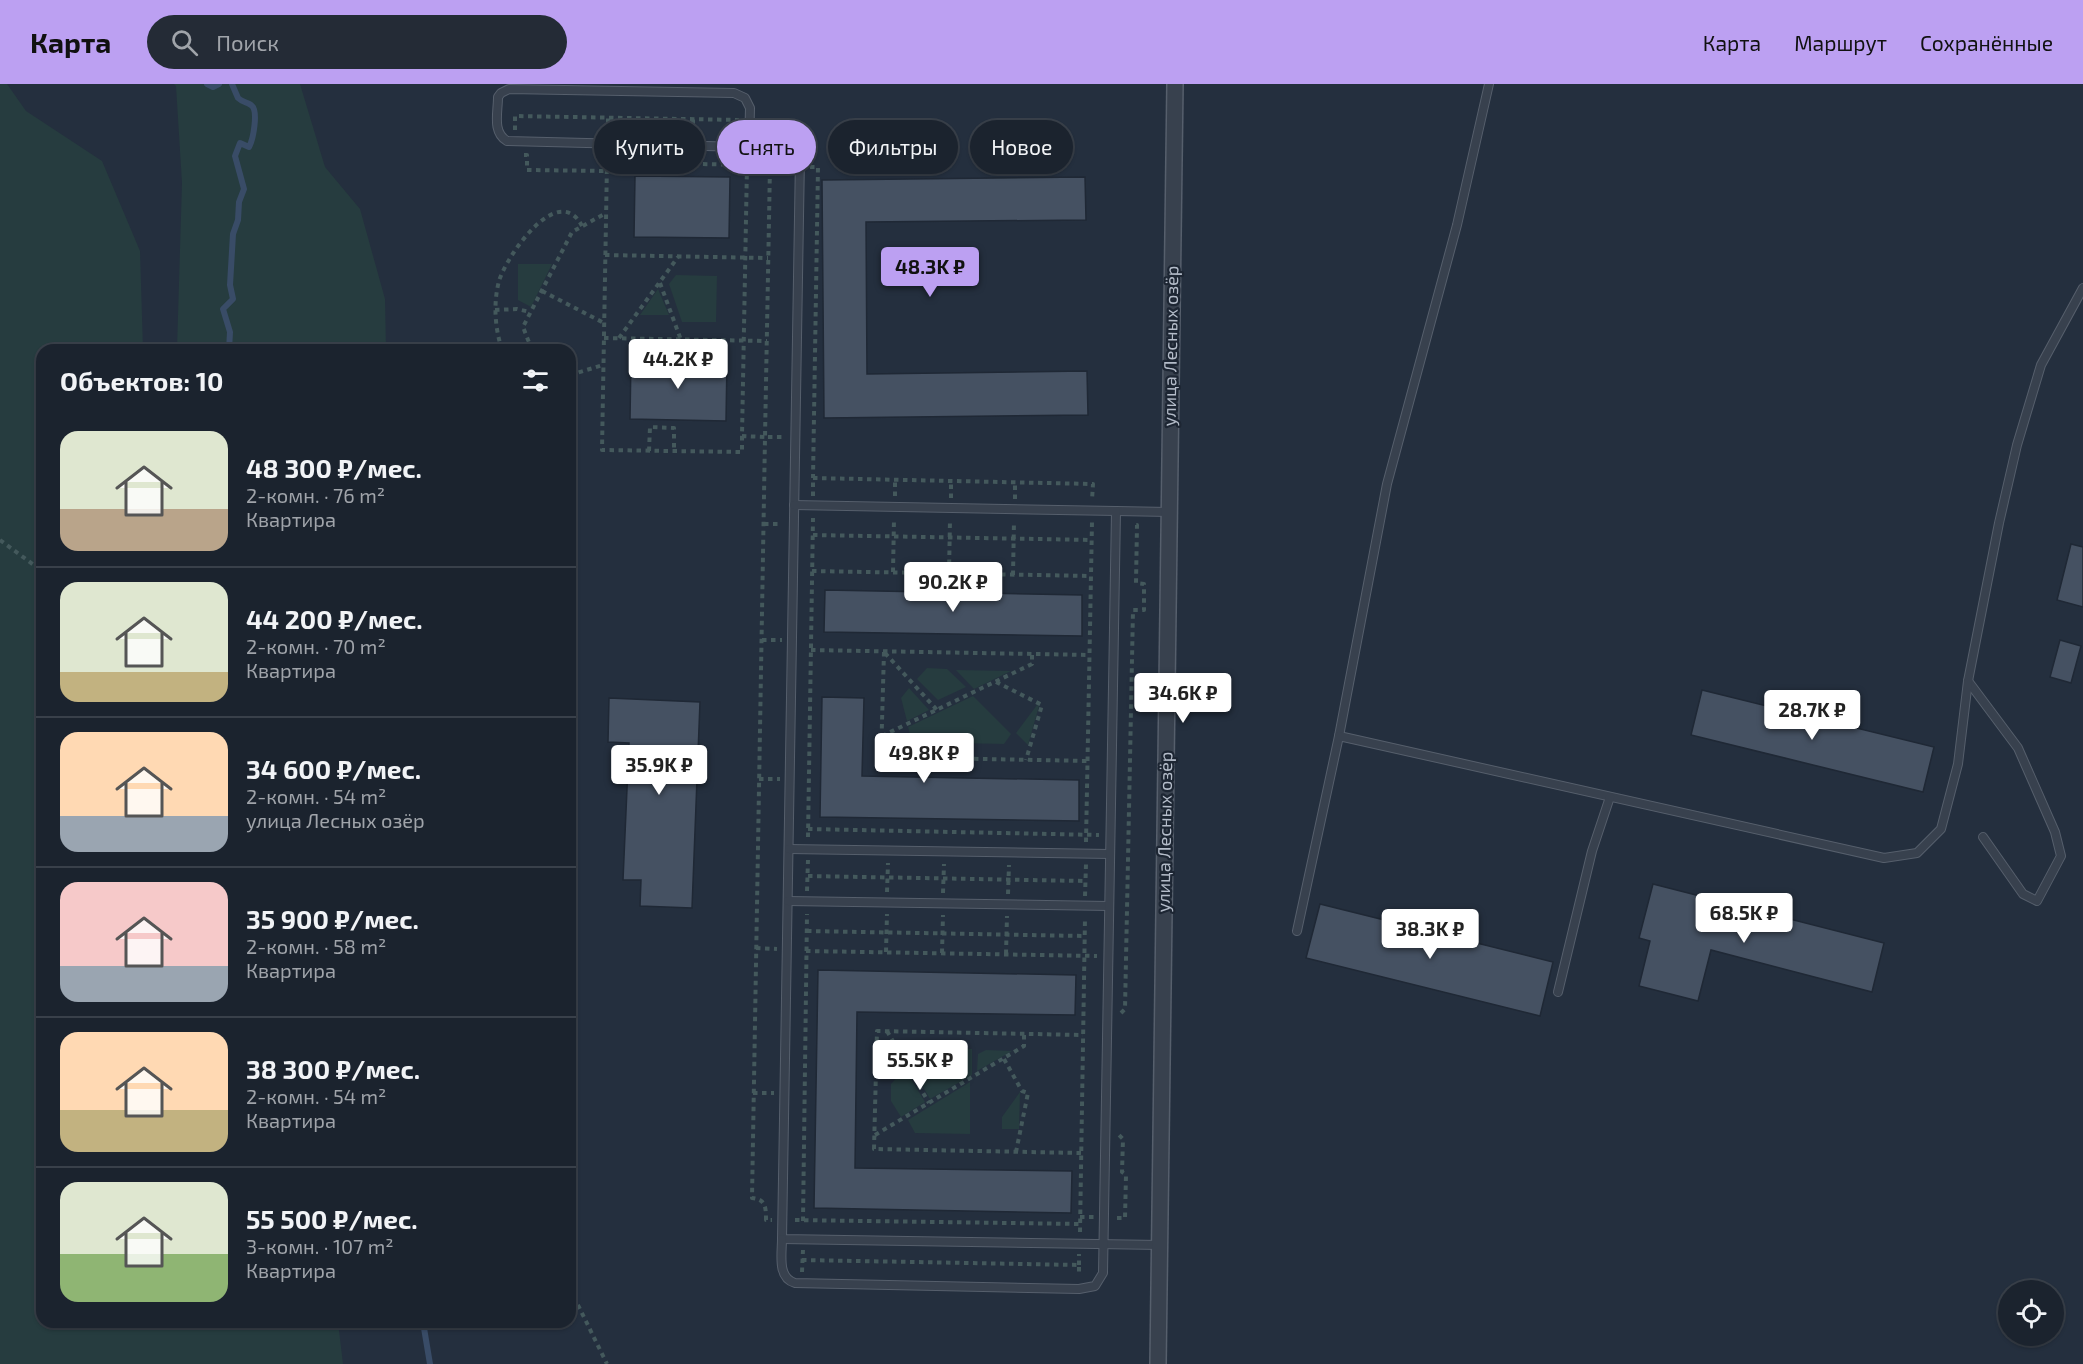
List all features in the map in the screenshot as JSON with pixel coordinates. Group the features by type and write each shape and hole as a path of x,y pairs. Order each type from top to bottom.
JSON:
{"street":[{"name":"улица Лесных озёр","path":"1158,1364 1175,84"}],"lane":[{"path":"1297,931 1339,736 1388,484 1457,225 1489,84"},
{"path":"509,89 734,93 745,98 750,108 749,147 507,141 497,131 498,98 501,93 509,89"},
{"path":"801,174 782,1220 782,1272 785,1277 795,1283 1078,1289 1095,1286 1100,1281 1103,1273 1104,1244 1116,511"},
{"path":"1339,736 1884,858 1917,853 1941,829 1958,764 1968,681 1999,523 2020,434 2041,365 2083,288"},
{"path":"794,505 1169,512"},
{"path":"1968,681 2018,748 2055,832 2061,856 2037,901 2024,894 1983,837"},
{"path":"1558,992 1592,851 1610,797"},
{"path":"789,849 1110,854"},
{"path":"788,901 1109,906"},
{"path":"782,1239 1160,1245"}],"path":[{"path":"717,164 607,162 602,450 742,452 747,174"},
{"path":"770,174 752,1198 757,1198 766,1207 766,1220 1080,1224"},
{"path":"501,344 495,310 498,288 504,267 520,242 539,222 565,212 575,215 582,226"},
{"path":"530,344 523,327 572,232 606,213"},
{"path":"605,255 768,258"},
{"path":"619,339 679,256"},
{"path":"660,283 681,340"},
{"path":"542,291 604,323"},
{"path":"495,310 517,309 530,312"},
{"path":"604,338 767,341"},
{"path":"576,373 603,365"},
{"path":"649,451 650,427 674,428 674,451"},
{"path":"742,436 795,437"},
{"path":"813,506 813,478 1093,484 1078,1289"},
{"path":"893,572 895,480"},
{"path":"950,573 951,481"},
{"path":"1013,575 1015,482"},
{"path":"1092,524 1137,525 1136,584 1144,584 1144,610 1133,610 1125,1009 1118,1016"},
{"path":"813,535 1092,540"},
{"path":"0,540 36,567"},
{"path":"812,571 1091,576"},
{"path":"811,650 1090,656"},
{"path":"884,652 881,757 1088,761"},
{"path":"884,652 937,710"},
{"path":"882,736 1032,664 1032,654"},
{"path":"996,682 1042,705 1026,760"},
{"path":"808,829 1129,836"},
{"path":"808,876 1085,881"},
{"path":"807,931 1084,936"},
{"path":"806,951 1126,956"},
{"path":"1081,1153 874,1149 874,1136 877,1031 1083,1035"},
{"path":"887,1031 929,1103"},
{"path":"874,1136 1024,1046 1024,1034"},
{"path":"1004,1059 1022,1091 1028,1093 1016,1152"},
{"path":"1080,1217 1125,1218 1126,1175 1122,1172 1123,1139 1116,1132"},
{"path":"802,1260 1079,1265"},
{"path":"576,1301 607,1364"}],"green space":[{"path":"0,84 7,84 26,111 102,161 140,251 143,344 36,344 36,1328 339,1328 343,1364 0,1364"},
{"path":"174,84 300,84 325,167 360,209 385,299 386,344 177,344 182,183 176,86"},
{"path":"518,264 552,264 531,307 518,300"},
{"path":"676,275 717,276 716,322 682,322 669,284"},
{"path":"658,289 669,315 640,315"},
{"path":"927,668 947,669 966,687 938,700 917,679"},
{"path":"956,670 1011,671 974,689"},
{"path":"909,688 929,710 907,721 901,698"},
{"path":"973,696 1011,734 1004,744 912,742 908,727"},
{"path":"1037,705 1039,706 1028,745 1016,733"},
{"path":"920,1049 972,1049 972,1075 930,1099 909,1063"},
{"path":"986,1050 1012,1051 977,1071 978,1054"},
{"path":"905,1069 925,1102 901,1117 891,1101 891,1084"},
{"path":"970,1082 970,1134 915,1133 908,1120"},
{"path":"1020,1092 1019,1129 1002,1129 1002,1117"}],"building":[{"path":"635,176 730,177 729,238 634,237"},
{"path":"1085,177 1086,220 866,222 867,374 1087,371 1088,415 824,418 822,180"},
{"path":"631,358 727,360 726,421 630,419"},
{"path":"2071,544 2083,547 2083,607 2057,600"},
{"path":"825,590 1082,595 1082,636 824,632"},
{"path":"2060,640 2081,646 2071,683 2050,677"},
{"path":"1702,690 1934,747 1923,792 1691,735"},
{"path":"822,697 864,698 862,776 1079,780 1079,821 820,817"},
{"path":"609,698 700,702 692,908 640,906 641,880 623,880 629,743 608,742"},
{"path":"1653,884 1884,943 1872,992 1711,950 1698,1001 1639,986 1650,941 1639,938"},
{"path":"1320,904 1553,962 1540,1016 1306,958"},
{"path":"818,970 1076,975 1075,1015 857,1012 855,1168 1072,1171 1071,1213 814,1208"}],"waterway":[{"path":"207,84 213,87 219,84"},
{"path":"229,344 230,332 223,309 233,299 230,285 233,234 244,189 235,156 240,143 249,147 255,119 253,108 238,98 232,84"},
{"path":"424,1328 430,1364"}]}
